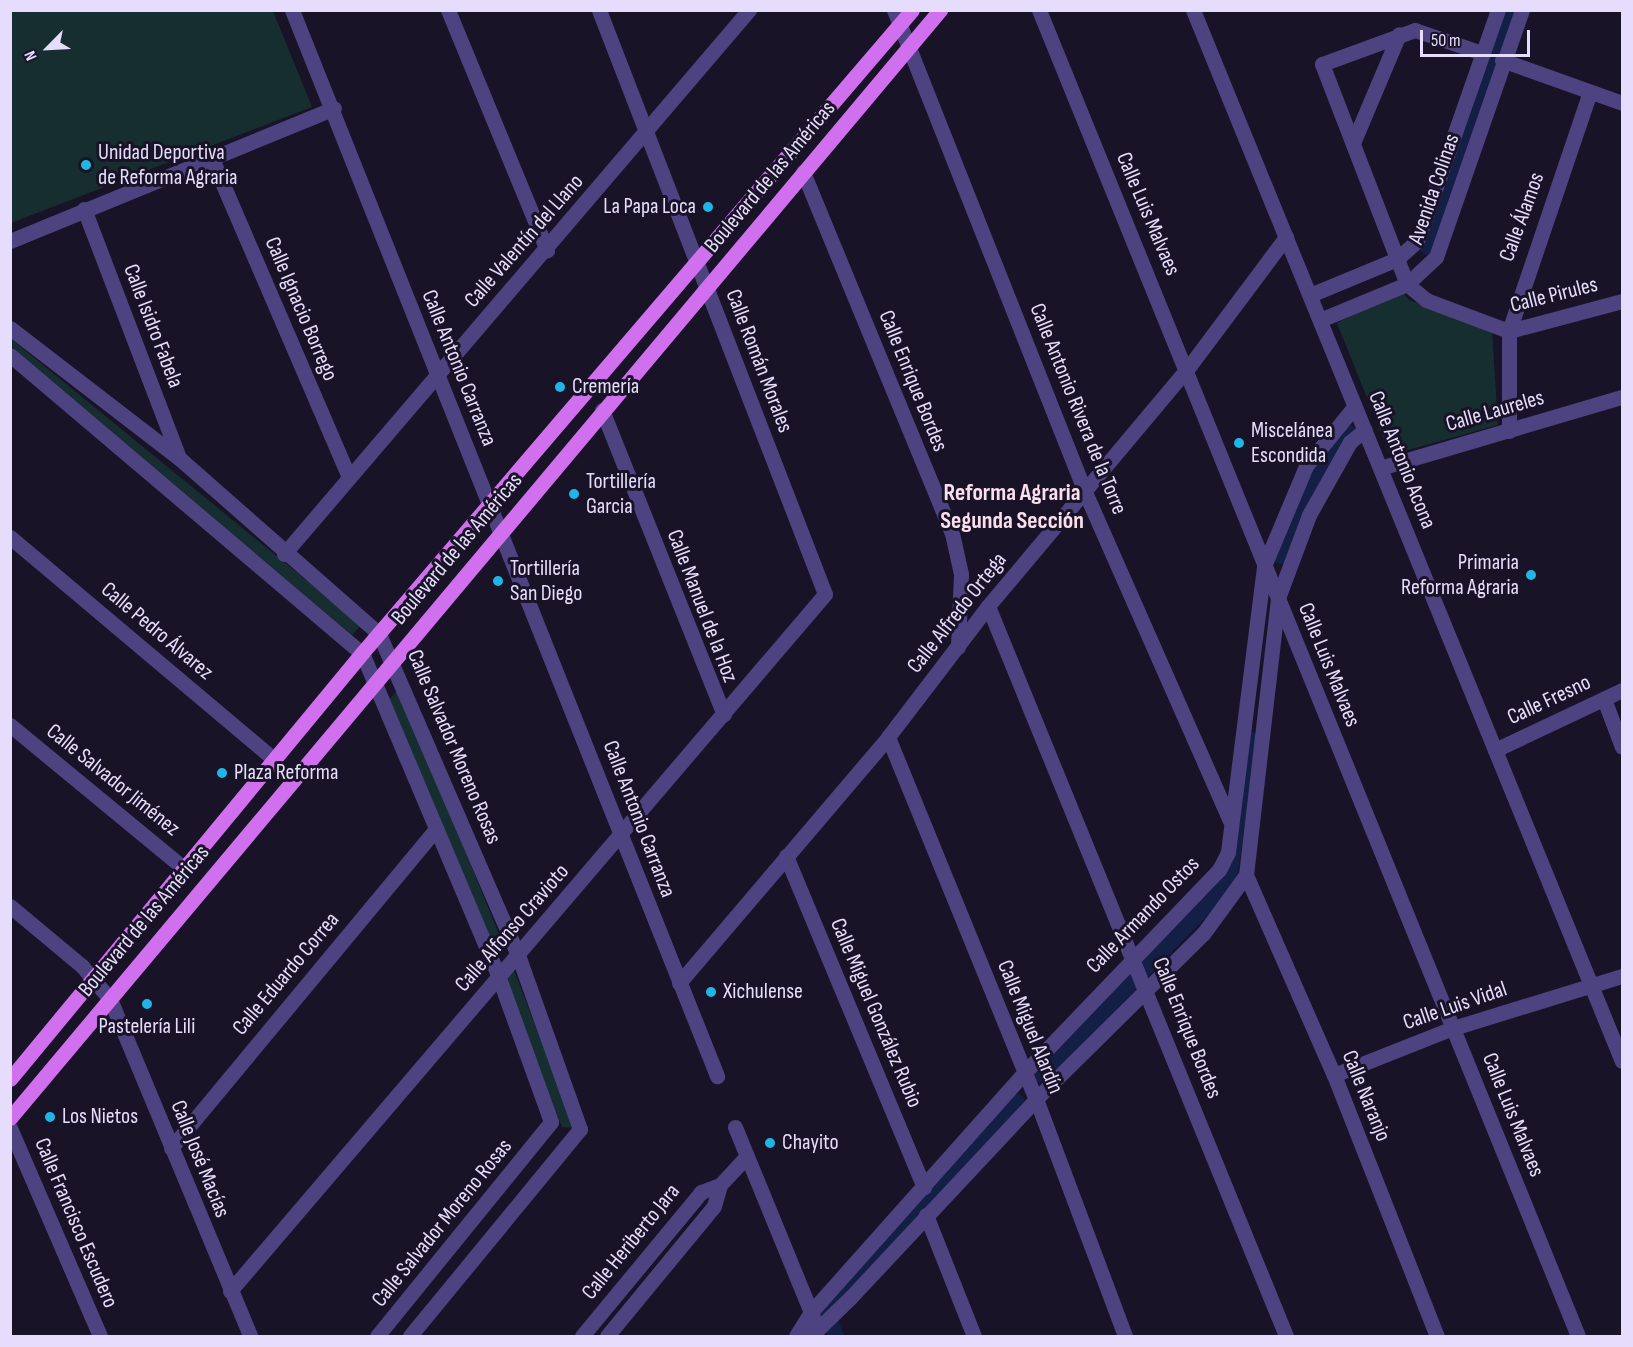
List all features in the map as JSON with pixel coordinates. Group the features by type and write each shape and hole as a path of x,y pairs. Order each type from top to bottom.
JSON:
{"main road":[{"name":"Boulevard de las Américas","path":"10,1079 187,871 362,653 491,506 912,10"},
{"name":"Boulevard de las Américas","path":"10,1118 375,678 503,530 940,10"}],"street":[{"name":"Calle Antonio Carranza","path":"292,10 334,108 437,373 503,530 620,836 717,1076"},
{"path":"448,10 547,250"},
{"name":"Calle Román Morales","path":"599,10 825,594"},
{"name":"Calle Valentín del Llano","path":"284,554 437,373 648,132 749,10"},
{"name":"Calle Antonio Rivera de la Torre","path":"894,10 1085,492 1230,821"},
{"name":"Calle Luis Malvaes","path":"1039,10 1188,368 1264,566 1578,1336"},
{"name":"Calle Antonio Acona","path":"1193,10 1623,1061"},
{"name":"Avenida Colinas","path":"1310,295 1396,259 1417,241 1498,10"},
{"name":"Avenida Colinas","path":"1320,320 1407,284 1436,257 1502,60 1522,10"},
{"name":"Calle Pirules","path":"1482,53 1415,30 1322,64 1407,284 1426,300 1509,331 1623,301"},
{"path":"1353,143 1399,34"},
{"path":"1502,60 1623,104"},
{"name":"Calle Álamos","path":"1509,431 1509,331 1590,92"},
{"path":"10,241 334,108"},
{"name":"Calle Ignacio Borrego","path":"212,159 349,477"},
{"name":"Calle Enrique Bordes","path":"803,172 951,533 961,574 958,647"},
{"name":"Calle Isidro Fabela","path":"84,210 179,458"},
{"name":"Calle Alfredo Ortega","path":"679,983 888,737 988,606 1188,368 1286,237"},
{"name":"Calle Salvador Moreno Rosas","path":"10,328 179,458 284,554 379,634 393,658 518,955 580,1121 561,1153 410,1336"},
{"name":"Calle Salvador Moreno Rosas","path":"10,355 362,653 375,678 499,978 550,1114 541,1138 377,1336"},
{"name":"Calle Laureles","path":"1380,468 1623,397"},
{"name":"Calle Armando Ostos","path":"797,1335 811,1312 1025,1072 1219,870 1228,852 1230,821 1264,566 1306,466 1355,406"},
{"name":"Calle Manuel de la Hoz","path":"602,410 724,716"},
{"path":"735,1127 820,1333 926,1215 1036,1099 1203,934 1246,875 1278,598 1309,514 1350,442 1365,430"},
{"name":"Calle Pedro Álvarez","path":"10,537 274,760"},
{"name":"Calle Alfonso Cravioto","path":"230,1291 724,716 825,594"},
{"name":"Calle Enrique Bordes","path":"988,606 1148,988 1286,1336"},
{"path":"1253,652 1271,653"},
{"name":"Calle Fresno","path":"1495,750 1623,690"},
{"path":"1604,699 1623,747"},
{"name":"Calle Salvador Jiménez","path":"10,724 187,871"},
{"name":"Calle Miguel Alardín","path":"888,737 1036,1099 1125,1336"},
{"name":"Calle Eduardo Correa","path":"171,1148 436,829"},
{"name":"Calle Miguel González Rubio","path":"786,856 924,1187"},
{"name":"Calle Naranjo","path":"1246,875 1334,1075 1437,1336"},
{"name":"Calle José Macías","path":"10,906 95,979 110,999 250,1336"},
{"path":"1592,986 1623,976"},
{"name":"Calle Luis Vidal","path":"1334,1075 1453,1028 1592,986"},
{"name":"Calle Francisco Escudero","path":"10,1128 100,1336"},
{"name":"Calle Salvador Moreno Rosas","path":"541,1138 561,1153"},
{"name":"Calle Heriberto Jara","path":"607,1336 714,1206 720,1185 746,1156"},
{"name":"Calle Heriberto Jara","path":"582,1336 701,1192 720,1185"},
{"path":"926,1215 974,1336"},
{"name":"Calle Armando Ostos","path":"797,1335 820,1333"}],"green space":[{"name":"Unidad Deportiva de Reforma Agraria","path":"10,11 273,11 312,107 11,223"},
{"path":"1401,290 1409,300 1492,330 1498,425 1390,455 1337,323"},
{"path":"10,338 361,625 352,635 11,346"},
{"path":"399,688 505,949 495,960 389,700"},
{"path":"513,968 575,1128 562,1127 503,978"}],"waterway":[{"path":"1427,247 1511,10"},
{"path":"1280,556 1310,487 1348,432"},
{"path":"1042,1075 1214,897 1230,872 1250,738"},
{"path":"836,1336 825,1308 1017,1101"}],"place":[{"name":"Unidad Deportiva de Reforma Agraria","path":"86,165"},
{"name":"La Papa Loca","path":"708,207"},
{"name":"Cremería","path":"560,387"},
{"name":"Miscelánea Escondida","path":"1239,443"},
{"name":"Tortillería Garcia","path":"574,494"},
{"name":"Primaria Reforma Agraria","path":"1531,575"},
{"name":"Tortillería San Diego","path":"498,581"},
{"name":"Plaza Reforma","path":"222,773"},
{"name":"Xichulense","path":"711,992"},
{"name":"Pastelería Lili","path":"147,1004"},
{"name":"Los Nietos","path":"50,1117"},
{"name":"Chayito","path":"770,1143"}],"district":[{"name":"Reforma Agraria Segunda Sección","path":"1012,507"}]}
